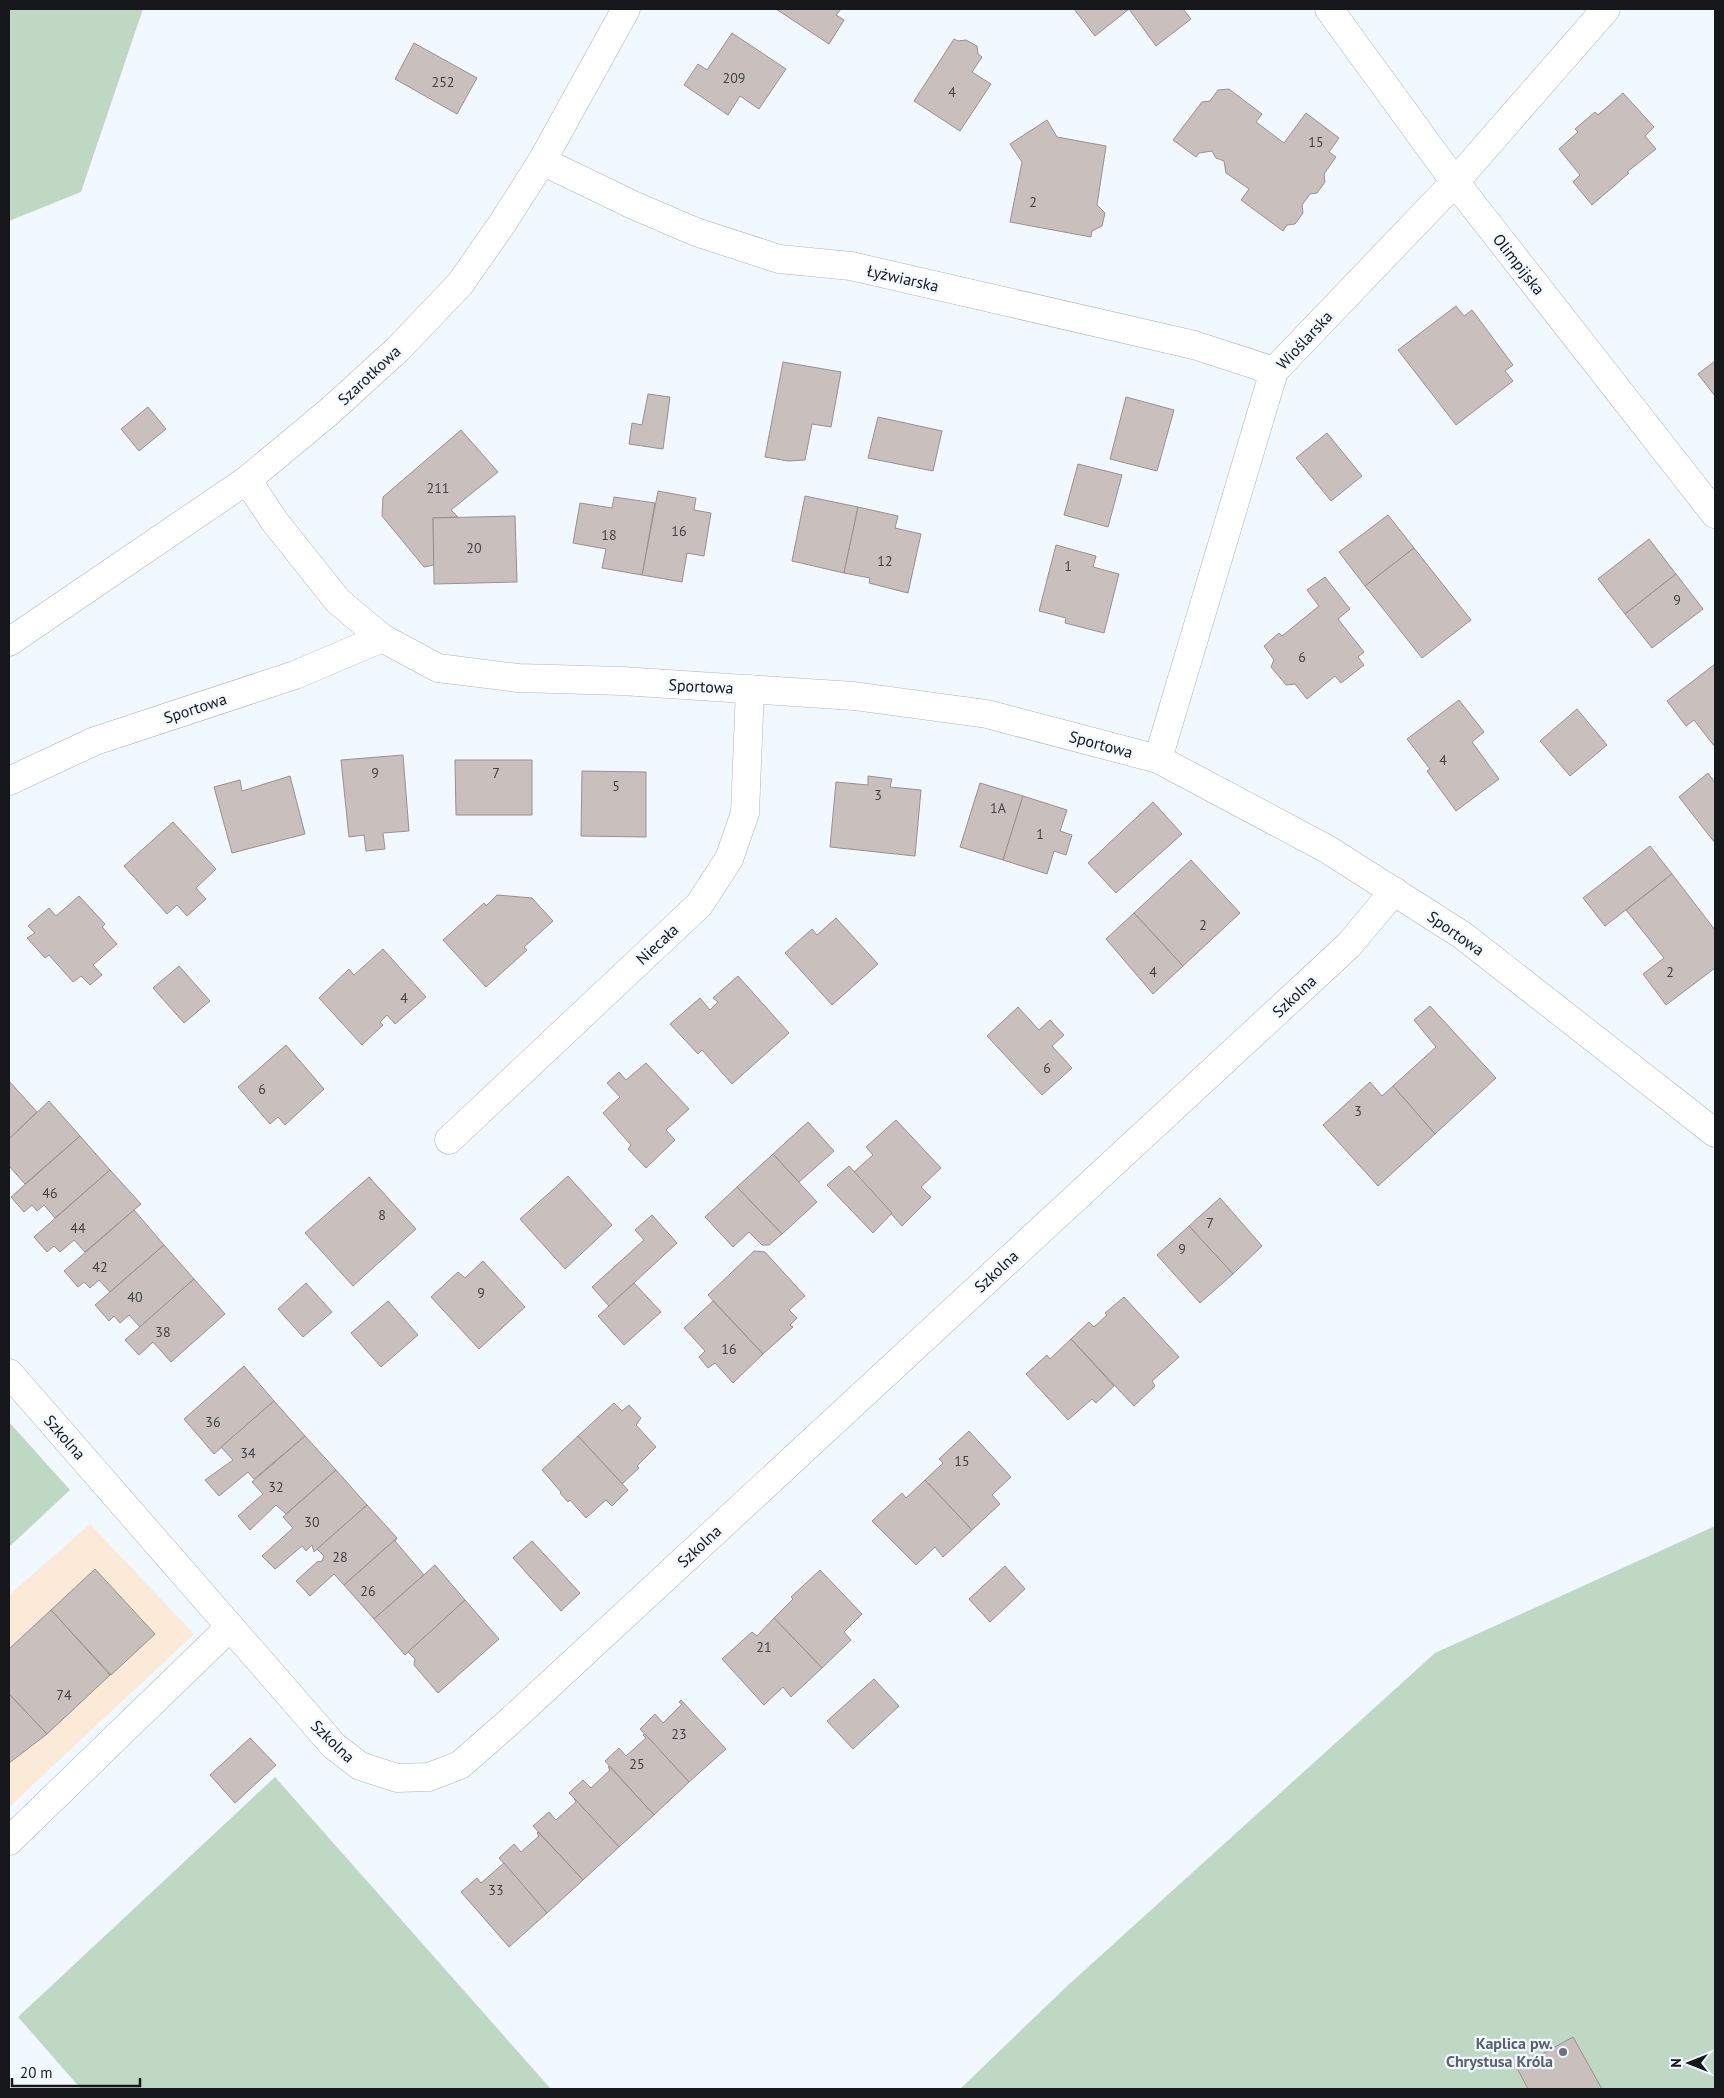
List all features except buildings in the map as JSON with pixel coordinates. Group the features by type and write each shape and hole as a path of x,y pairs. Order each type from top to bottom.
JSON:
{"street":[{"name":"Szarotkowa","path":"9,642 247,480 330,411 391,355 460,284 504,221 542,161 626,9"},
{"name":"Olimpijska","path":"1329,9 1455,182 1715,514"},
{"name":"Wioślarska","path":"1158,759 1274,371 1455,182 1606,9"},
{"name":"Łyżwiarska","path":"542,161 633,205 696,232 778,259 860,268 1194,345 1274,371"},
{"name":"Sportowa","path":"247,480 275,522 338,601 382,638 438,668 518,678 622,681 854,696 987,714 1158,759 1327,849 1462,935 1715,1133"},
{"name":"Sportowa","path":"9,781 95,741 295,675 382,638"},
{"name":"Niecała","path":"449,1140 699,904 729,859 744,813 750,689"},
{"name":"Szkolna","path":"9,1373 334,1746 360,1766 397,1778 429,1777 460,1765 523,1709 1349,945 1394,891"},
{"path":"9,1841 230,1627"}],"shaded area":[{"path":"90,1524 194,1634 9,1807 9,1595"}],"green space":[{"path":"9,9 143,9 81,192 9,221"},
{"path":"9,1422 70,1490 9,1547"},
{"path":"1715,1526 1715,2089 960,2089 1066,1987 1435,1653"},
{"path":"275,1777 551,2089 81,2089 18,2017"}],"place":[{"name":"Kaplica pw. Chrystusa Króla","path":"1563,2052"}]}
